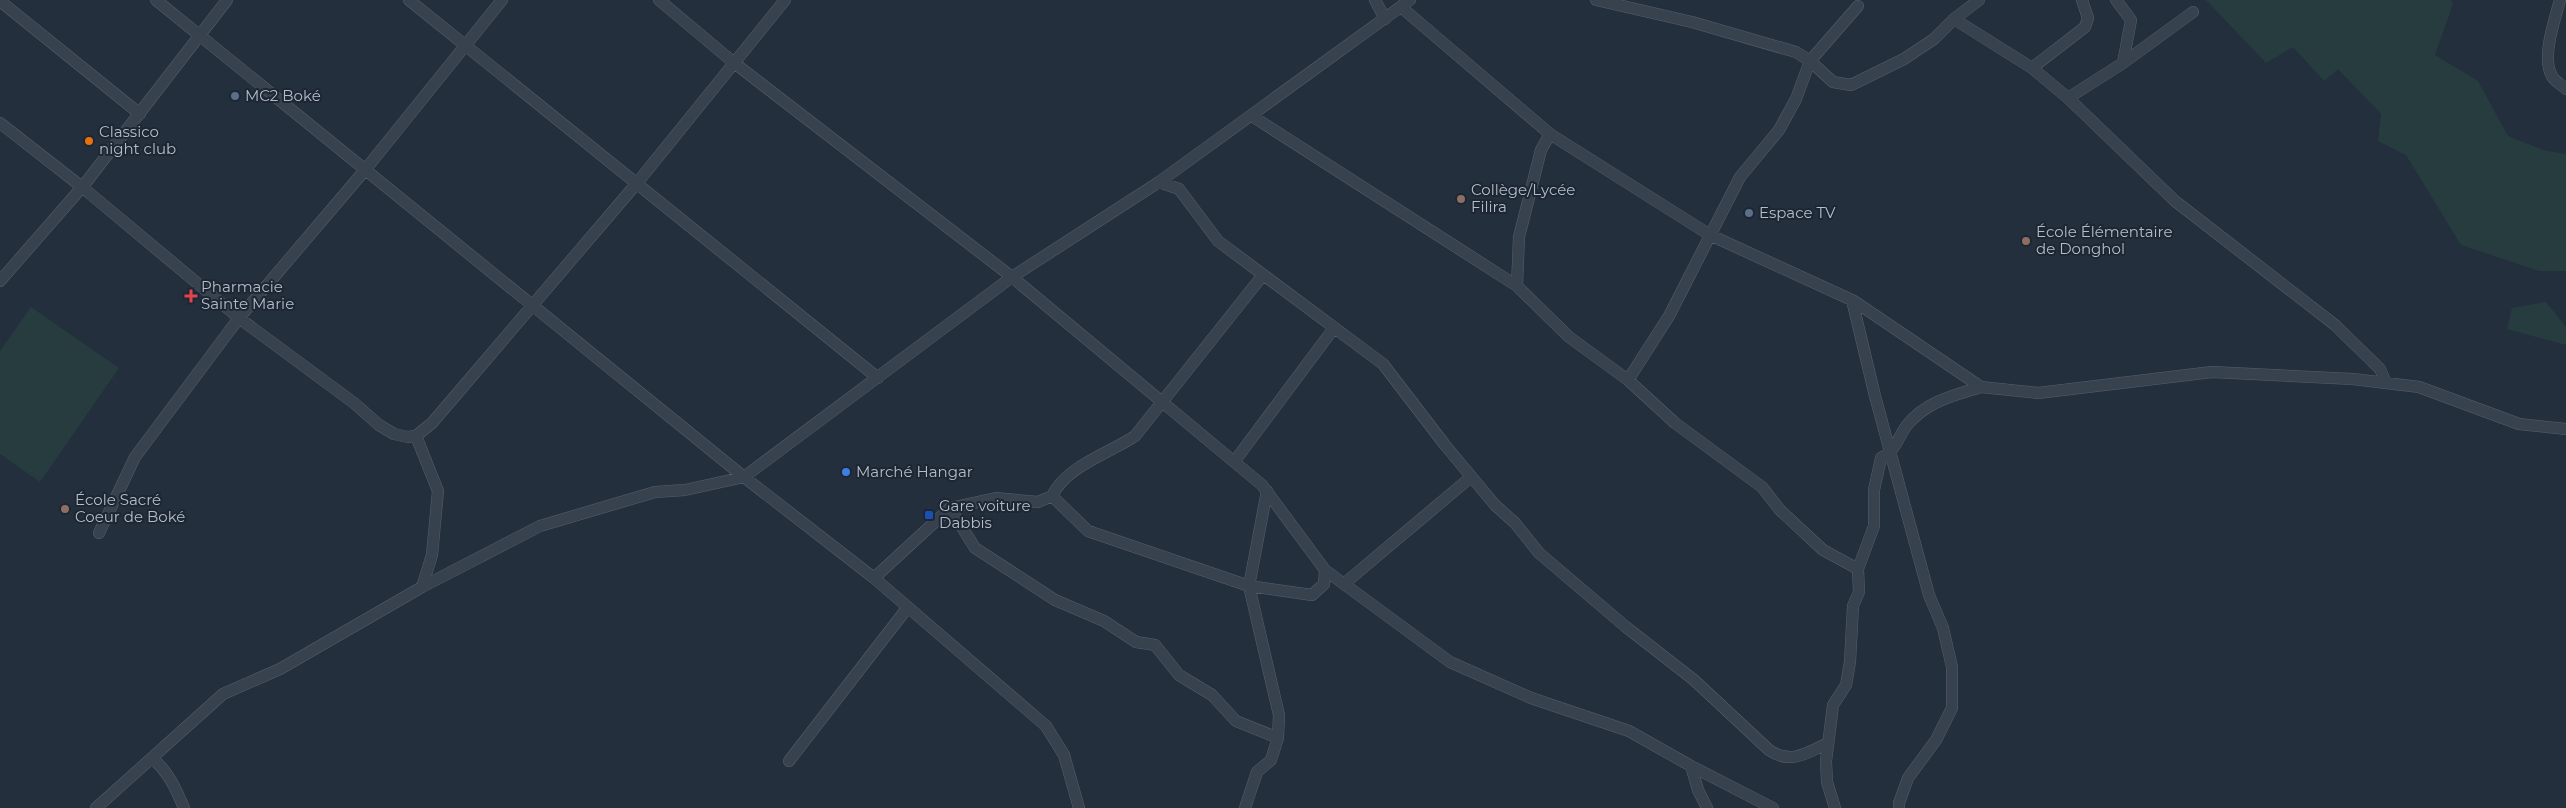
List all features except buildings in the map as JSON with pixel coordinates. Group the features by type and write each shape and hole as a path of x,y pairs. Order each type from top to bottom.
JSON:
{"street":[{"path":"156,0 531,306 744,477 874,578 1046,726 1064,755 1079,808"},
{"path":"0,281 82,187 228,0"},
{"path":"409,0 465,48 637,183 878,378"},
{"path":"99,533 135,457 240,318 365,170 502,0"},
{"path":"659,0 734,62 1012,277 1234,462 1267,492 1325,570 1450,662 1531,698 1630,731 1691,766 1773,808"},
{"path":"0,123 82,187 240,318 354,403 379,425 394,434 408,437 416,436 432,423 637,183 785,0"},
{"path":"1375,0 1385,19"},
{"path":"1596,0 1692,22 1796,52 1810,61 1833,82 1852,86 1934,39 1954,19 1979,0"},
{"path":"2032,68 2085,27 2088,18 2082,0"},
{"path":"2116,0 2131,20 2123,63"},
{"path":"2560,0 2551,35 2547,64 2552,77 2566,89"},
{"path":"0,2 140,114"},
{"path":"96,808 223,694 280,669 422,587 540,526 655,492 685,490 744,477 1012,277 1159,182 1405,3 1550,134 1710,235 1852,300 1981,387"},
{"path":"1628,380 1669,316 1740,177 1779,130 1796,99 1810,61 1858,6"},
{"path":"2068,98 2123,63 2193,12"},
{"path":"1954,19 2032,68 2068,98 2174,201 2335,325 2380,369 2386,383"},
{"path":"1252,116 1517,286 1569,337 1628,380 1675,423 1762,487 1780,510 1823,550 1858,569"},
{"path":"1517,286 1519,236 1541,150 1550,134"},
{"path":"1159,182 1180,189 1218,241 1383,364 1472,476 1539,552 1626,627 1694,680 1768,750 1779,757 1799,757 1828,743"},
{"path":"874,578 950,508 996,498 1038,502 1052,496 1058,483 1085,463 1114,450 1135,436 1163,404 1264,275"},
{"path":"1852,300 1890,454 1928,595 1943,628 1952,667 1952,708 1936,740 1908,778 1899,808"},
{"path":"1234,462 1334,328"},
{"path":"1835,808 1827,782 1826,761 1833,704 1846,685 1850,662 1853,606 1859,592 1858,569 1874,526 1874,490 1881,458 1890,454 1907,425 1929,404 1981,387 2038,393 2212,372 2353,379 2418,387 2519,424 2566,429"},
{"path":"416,436 438,491 432,555 422,587"},
{"path":"1345,583 1472,476"},
{"path":"1244,808 1257,772 1270,760 1278,738 1279,715 1249,586 1267,492"},
{"path":"1052,496 1088,531 1249,586 1312,595 1324,584 1325,570"},
{"path":"950,508 975,548 1055,600 1104,621 1136,642 1155,645 1179,675 1212,695 1236,721 1278,738"},
{"path":"789,761 908,607"},
{"path":"152,758 161,766 175,788 184,808"},
{"path":"1691,766 1698,790 1707,808"}],"green space":[{"path":"2206,0 2451,0 2453,4 2435,55 2478,81 2508,136 2543,150 2566,154 2566,271 2539,271 2461,245 2406,155 2378,141 2381,114 2338,69 2324,81 2293,47 2266,63"},
{"path":"2546,302 2566,327 2566,345 2507,329 2512,308"},
{"path":"31,307 119,368 40,482 0,454 0,351"}],"place":[{"name":"MC2 Boké","path":"235,96"},
{"name":"Classico night club","path":"89,141"},
{"name":"Collège/Lycée Filira","path":"1461,199"},
{"name":"Espace TV","path":"1749,213"},
{"name":"École Élémentaire de Donghol","path":"2026,241"},
{"name":"Pharmacie Sainte Marie","path":"191,296"},
{"name":"Marché Hangar","path":"846,472"},
{"name":"École Sacré Coeur de Boké","path":"65,509"},
{"name":"Gare voiture Dabbis","path":"929,515"}]}
